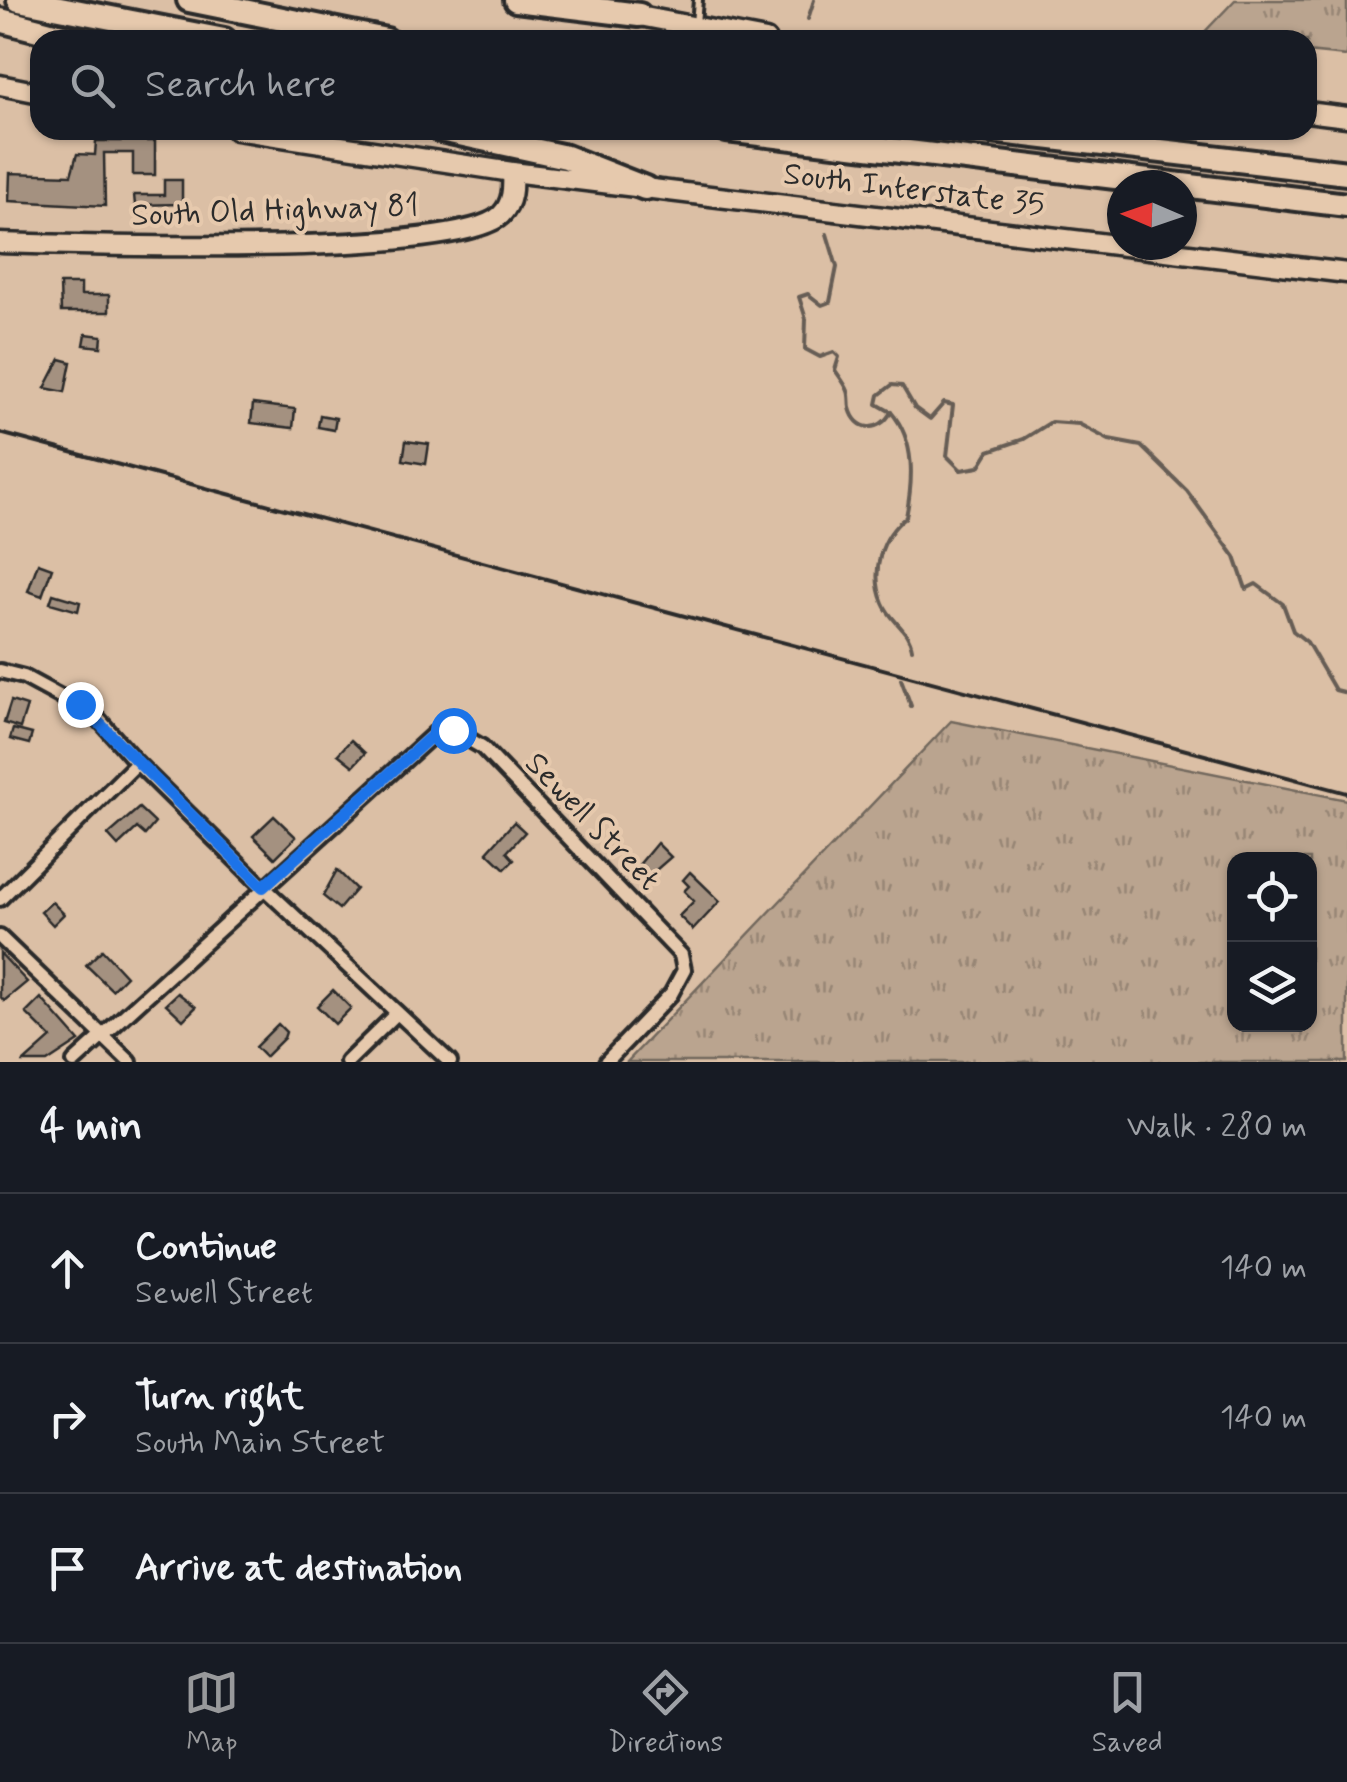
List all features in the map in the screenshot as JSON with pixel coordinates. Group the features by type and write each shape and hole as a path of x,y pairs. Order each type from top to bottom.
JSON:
{"highway":[{"path":"19,0 173,30"},
{"path":"188,0 336,30"},
{"path":"516,0 639,16"},
{"path":"0,20 38,30"},
{"path":"487,140 566,157 645,188"},
{"path":"809,140 1107,176"},
{"path":"1068,140 1347,173"},
{"path":"1197,187 1347,205"}],"main road":[{"path":"562,0 722,30"},
{"path":"0,86 30,91"},
{"path":"1317,113 1347,116"},
{"name":"South Interstate 35","path":"302,140 512,172 1347,274"},
{"name":"South Old Highway 81","path":"0,242 242,246 454,235 501,216 513,194 512,172"}],"street":[{"path":"0,671 24,677 80,704 263,887 450,1062"},
{"name":"Sewell Street","path":"74,1062 436,732 453,730 482,747 682,955 684,970 671,994 606,1062"},
{"path":"0,899 137,763"},
{"path":"0,937 130,1062"},
{"path":"347,1062 397,1012"}],"lane":[{"path":"696,24 698,0"}],"green space":[{"path":"1235,0 1347,0 1347,56 1317,53 1317,30 1206,30"},
{"path":"951,721 1347,800 1347,1062 627,1062"}],"building":[{"path":"96,141 155,141 155,175 133,175 133,153 104,153 105,206 9,201 10,173 71,175 77,154 95,155"},
{"path":"164,180 182,180 182,204 135,205 134,195 164,195"},
{"path":"60,284 81,284 81,295 109,295 109,312 61,312"},
{"path":"86,334 102,336 101,347 84,345"},
{"path":"60,359 71,362 65,392 45,388"},
{"path":"253,404 295,409 293,428 251,423"},
{"path":"320,415 336,418 334,430 318,427"},
{"path":"406,441 429,444 426,464 403,460"},
{"path":"38,563 52,568 42,596 28,591"},
{"path":"53,594 80,602 78,611 50,603"},
{"path":"11,701 27,706 20,728 4,723"},
{"path":"13,729 32,734 29,744 10,739"},
{"path":"351,740 365,753 353,766 338,754"},
{"path":"139,808 155,823 145,835 137,828 118,846 108,835"},
{"path":"274,816 296,837 275,858 253,836"},
{"path":"514,822 525,832 507,852 514,860 505,869 487,852"},
{"path":"657,843 671,857 649,876 638,866"},
{"path":"337,870 356,889 339,909 323,896"},
{"path":"690,872 720,901 693,930 679,916 694,901 684,891 689,886 683,880"},
{"path":"52,902 64,914 53,925 41,912"},
{"path":"102,950 126,976 112,990 86,965"},
{"path":"0,953 27,982 4,1001 0,996"},
{"path":"333,990 351,1008 335,1024 317,1006"},
{"path":"178,993 196,1007 183,1020 166,1004"},
{"path":"41,998 79,1041 47,1062 24,1062 51,1038 26,1013"},
{"path":"278,1024 286,1032 284,1038 265,1057 255,1047"}],"waterway":[{"path":"808,19 814,0"},
{"path":"827,234 837,267 830,302 822,305 808,294 799,297 806,319 805,349 820,357 834,352 839,357 835,370 847,389 857,422 875,426 891,412 905,436 911,476 906,517 884,544 878,579 883,603 912,649"},
{"path":"891,412 877,404 879,395 892,385 902,386 915,408 930,419 944,403 953,405 947,456 961,470 979,467 989,451 1024,439 1051,422 1079,424 1109,440 1141,446 1187,491 1235,557 1246,589 1256,584 1283,604 1293,631 1307,642 1335,690 1347,693"},
{"path":"901,679 911,706"}],"railway":[{"path":"0,433 1347,793"}],"route":[{"path":"80,704 263,887 436,732 453,730"}]}
